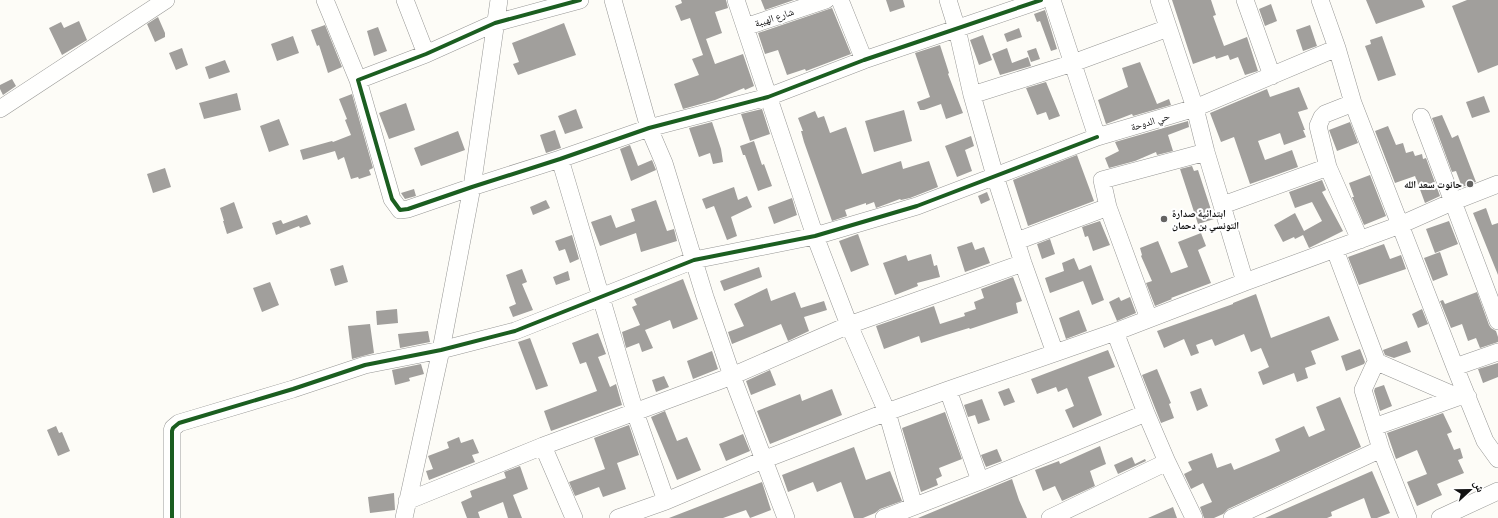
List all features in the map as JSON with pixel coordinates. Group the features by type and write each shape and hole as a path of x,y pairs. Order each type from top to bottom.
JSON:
{"street":[{"path":"0,109 166,0"},
{"path":"325,0 358,80 392,199 400,210 408,209 560,159 649,128 768,97 864,60 1041,0"},
{"path":"405,0 426,54"},
{"path":"404,518 441,350 472,187 499,0"},
{"path":"358,80 426,54 495,23 580,0"},
{"path":"613,0 649,128 664,163 705,297 732,376 786,518"},
{"path":"736,0 815,236 849,325 887,412 914,506"},
{"name":"شارع الهيبة","path":"745,27 826,0"},
{"path":"840,0 864,60"},
{"path":"948,0 957,29 972,95 995,176 1023,263 1055,353"},
{"path":"1052,0 1097,137"},
{"path":"1159,0 1195,108 1206,152 1245,282"},
{"path":"1246,0 1272,76"},
{"path":"1320,0 1337,48 1353,103 1455,367 1463,397 1492,438 1498,459"},
{"path":"972,95 1073,63 1168,28"},
{"name":"حي الدوحة","path":"172,518 172,431 173,428 179,423 293,389 365,365 441,350 515,331 694,260 815,236 917,206 1097,137 1195,108 1337,48"},
{"path":"1353,103 1322,117 1318,126 1328,167 1360,240"},
{"path":"1421,117 1498,321"},
{"path":"1149,319 1108,207 1101,183 1102,180 1206,152"},
{"path":"560,159 635,412 666,501"},
{"path":"1223,205 1328,167"},
{"path":"618,518 666,501 763,460 887,412 1115,332 1245,282 1335,250 1400,225 1498,184"},
{"path":"1017,241 1108,207"},
{"path":"1335,250 1377,362 1463,397"},
{"path":"407,501 543,446 732,376 849,325 1023,263"},
{"path":"1115,332 1146,413 1167,462 1194,518"},
{"path":"1455,367 1498,352"},
{"path":"1377,362 1363,390 1381,449 1408,518"},
{"path":"948,390 980,481"},
{"path":"1374,427 1463,397"},
{"path":"884,518 980,481 1146,413"},
{"path":"543,446 574,518"},
{"path":"1232,518 1381,449"},
{"path":"1050,518 1167,462"},
{"path":"1440,518 1498,491"}],"building":[{"path":"681,0 726,0 728,8 715,12 722,33 706,39 715,64 743,54 754,86 745,90 744,88 715,100 683,109 674,84 699,75 692,59 703,55 690,18 681,21 675,6 682,3"},
{"path":"761,0 794,0 765,10"},
{"path":"886,0 903,0 905,7 890,12"},
{"path":"1172,0 1211,0 1216,15 1213,16 1224,46 1247,37 1258,71 1245,75 1238,57 1230,60 1228,55 1216,59 1215,56 1193,64"},
{"path":"1366,0 1422,0 1425,7 1376,24"},
{"path":"1467,0 1498,0 1498,65 1478,73 1452,6"},
{"path":"1271,4 1277,21 1265,26 1259,9"},
{"path":"832,8 851,54 806,71 805,69 787,75 778,50 765,54 758,33"},
{"path":"1045,10 1057,49 1051,51 1040,21 1037,22 1034,14"},
{"path":"158,17 165,33 165,37 155,42 147,24"},
{"path":"79,21 87,40 62,55 49,28 61,22 64,28"},
{"path":"564,23 576,55 518,75 513,64 519,62 512,43"},
{"path":"325,25 342,67 328,73 319,45 317,46 311,30"},
{"path":"1310,25 1317,46 1303,51 1296,30"},
{"path":"378,27 387,51 374,56 367,31"},
{"path":"1019,28 1022,37 1007,42 1004,34"},
{"path":"983,35 992,60 979,65 970,40"},
{"path":"293,36 299,53 277,61 271,44"},
{"path":"1382,36 1396,75 1378,81 1365,46 1371,44 1370,40"},
{"path":"940,45 949,73 948,74 963,113 946,119 941,104 920,110 917,102 930,97 915,53"},
{"path":"182,48 188,65 176,70 169,53"},
{"path":"1007,48 1012,63 1028,57 1031,66 1000,75 992,54"},
{"path":"1036,48 1040,59 1031,62 1027,51"},
{"path":"225,60 230,72 209,79 205,67"},
{"path":"1140,62 1157,104 1169,99 1171,105 1133,116 1132,114 1106,124 1098,100 1128,87 1122,68"},
{"path":"12,79 16,86 3,95 0,85"},
{"path":"1046,82 1060,116 1049,120 1046,112 1037,115 1026,88"},
{"path":"1299,87 1308,109 1298,112 1306,137 1284,145 1280,133 1258,141 1265,160 1292,150 1298,167 1250,184 1234,137 1221,142 1210,113 1267,89 1270,97"},
{"path":"237,93 241,110 204,119 199,103"},
{"path":"352,94 373,168 369,170 371,175 359,179 358,177 351,179 344,157 338,160 335,151 303,160 300,150 332,141 333,142 351,135 345,120 347,119 339,99"},
{"path":"1484,96 1490,112 1472,118 1466,102"},
{"path":"406,103 415,130 389,139 379,113"},
{"path":"576,109 583,128 565,134 558,116"},
{"path":"762,109 770,134 750,141 741,114"},
{"path":"904,110 912,141 874,152 865,121"},
{"path":"815,111 818,118 824,116 830,133 846,127 862,174 901,161 903,169 929,161 938,187 910,198 900,199 876,208 874,202 866,205 866,203 845,210 847,216 832,221 804,142 801,131 803,131 798,118"},
{"path":"1442,115 1452,138 1458,135 1476,182 1462,187 1456,171 1452,172 1432,118"},
{"path":"279,119 289,145 269,152 260,126"},
{"path":"1188,121 1189,127 1168,135 1173,151 1157,155 1156,152 1135,161 1109,168 1105,158 1119,151 1115,142"},
{"path":"712,122 721,149 723,162 713,164 710,153 699,157 689,128"},
{"path":"1350,122 1358,143 1337,151 1329,130"},
{"path":"1388,126 1396,145 1403,143 1406,153 1413,151 1415,156 1422,154 1423,159 1426,158 1440,196 1425,203 1415,176 1395,183 1375,131"},
{"path":"555,130 561,148 546,153 540,135"},
{"path":"458,131 465,150 421,166 414,148"},
{"path":"971,136 974,146 965,150 972,171 957,177 945,146"},
{"path":"754,141 762,165 764,164 772,186 758,191 745,155 743,155 740,146"},
{"path":"630,145 638,166 652,160 656,170 631,181 620,149"},
{"path":"1077,155 1094,201 1028,226 1013,180"},
{"path":"1192,166 1194,171 1198,170 1214,219 1198,224 1180,169"},
{"path":"165,168 171,187 153,193 147,174"},
{"path":"1370,175 1386,216 1364,225 1352,197 1354,197 1349,183"},
{"path":"1322,180 1326,190 1322,192 1343,231 1309,248 1303,235 1283,242 1274,225 1295,213 1304,231 1322,221 1312,202 1295,208 1289,192"},
{"path":"734,187 738,200 747,196 752,207 731,217 737,236 727,240 714,206 706,209 702,199"},
{"path":"414,189 416,196 405,199 401,193"},
{"path":"987,192 990,200 981,204 978,196"},
{"path":"792,198 797,215 774,224 768,207"},
{"path":"546,200 550,208 533,215 530,207"},
{"path":"656,200 667,231 674,229 677,241 641,252 636,233 600,246 591,222 611,215 616,228 635,221 631,209"},
{"path":"234,202 243,228 227,234 220,208"},
{"path":"1486,208 1492,225 1498,223 1498,275 1473,213"},
{"path":"307,215 311,224 300,228 299,226 276,235 272,223 281,220 283,224"},
{"path":"1100,221 1110,245 1093,251 1088,236 1085,237 1082,227"},
{"path":"1449,221 1458,244 1435,253 1426,229"},
{"path":"1201,233 1206,246 1198,250 1211,283 1171,298 1172,299 1155,306 1146,283 1152,281 1141,256 1140,248 1158,241 1171,273 1188,267 1178,242"},
{"path":"858,234 869,265 851,272 839,241"},
{"path":"572,235 579,259 570,263 565,249 559,251 555,241"},
{"path":"1050,239 1055,254 1042,259 1037,244"},
{"path":"972,242 975,250 984,247 990,263 965,272 957,247"},
{"path":"1384,244 1390,259 1401,255 1406,269 1359,285 1348,257"},
{"path":"1440,252 1448,275 1433,281 1424,258"},
{"path":"931,254 934,266 937,265 940,277 917,283 918,286 895,295 883,263 906,255 908,261"},
{"path":"1074,258 1079,270 1091,265 1104,300 1092,305 1083,281 1050,293 1045,278 1064,271 1062,263"},
{"path":"343,265 348,282 335,286 330,269"},
{"path":"759,267 762,277 724,291 720,281"},
{"path":"522,269 527,282 522,284 533,310 513,317 509,307 516,304 506,275"},
{"path":"568,271 570,280 556,285 553,277"},
{"path":"1013,277 1022,301 1016,303 1018,313 921,343 919,336 884,349 876,326 934,306 940,324 965,316 964,313 976,309 974,302 984,298 981,289"},
{"path":"683,279 698,319 673,329 670,320 645,330 653,348 642,352 639,343 626,348 622,332 640,325 632,307 637,305 634,299"},
{"path":"270,282 279,305 262,312 253,288"},
{"path":"767,288 771,301 795,292 801,308 824,301 827,310 804,317 809,331 788,341 781,324 732,344 728,332 744,326 734,304"},
{"path":"1477,292 1489,325 1496,331 1498,337 1498,342 1480,348 1476,338 1468,341 1462,324 1451,328 1440,301 1443,300 1445,304"},
{"path":"1256,294 1271,338 1329,316 1339,340 1311,351 1316,364 1305,368 1308,378 1297,382 1294,373 1263,385 1258,372 1269,367 1261,348 1251,352 1244,334 1215,346 1212,339 1196,345 1199,353 1191,356 1184,339 1164,348 1157,331 1233,304"},
{"path":"1119,297 1121,301 1130,297 1136,313 1117,321 1109,302"},
{"path":"397,309 398,323 377,325 376,311"},
{"path":"1422,309 1428,324 1418,328 1412,314"},
{"path":"1079,310 1087,331 1066,339 1059,318"},
{"path":"370,324 374,353 352,359 348,326"},
{"path":"428,331 430,342 400,348 398,334"},
{"path":"598,333 606,354 598,357 610,387 616,384 622,405 551,431 544,411 597,391 586,362 580,364 572,343"},
{"path":"530,338 548,386 536,390 518,342"},
{"path":"1407,341 1411,352 1394,358 1385,355 1383,350"},
{"path":"1360,349 1365,362 1364,364 1346,371 1341,356"},
{"path":"1108,350 1115,367 1088,377 1102,415 1073,428 1065,410 1074,406 1067,388 1058,392 1056,387 1037,394 1031,379"},
{"path":"712,351 718,369 693,379 687,361"},
{"path":"1498,363 1498,377 1483,383 1478,369"},
{"path":"421,364 424,374 409,378 410,381 395,385 392,370"},
{"path":"1157,369 1171,403 1169,404 1174,418 1161,423 1142,375"},
{"path":"770,370 776,385 751,395 746,381"},
{"path":"664,376 669,387 656,392 652,380"},
{"path":"1384,385 1392,406 1380,411 1374,391 1375,388"},
{"path":"1009,388 1015,402 1004,406 998,392"},
{"path":"1201,388 1208,406 1197,411 1190,392"},
{"path":"832,389 842,415 770,444 757,411 800,394 802,401"},
{"path":"1340,397 1361,447 1228,509 1223,514 1214,518 1204,518 1200,507 1212,502 1203,483 1191,489 1184,474 1192,470 1188,462 1212,453 1217,468 1231,463 1234,470 1266,457 1280,451 1275,439 1304,426 1309,437 1325,430 1316,407"},
{"path":"982,399 990,420 978,424 975,415 968,417 964,405"},
{"path":"665,411 677,441 687,437 701,470 677,480 651,417"},
{"path":"945,412 962,459 939,468 942,476 936,479 938,485 921,492 902,428"},
{"path":"1443,413 1452,432 1447,434 1454,450 1460,448 1463,458 1458,460 1464,473 1437,484 1442,495 1417,506 1407,482 1427,474 1417,450 1396,459 1387,433"},
{"path":"629,425 639,455 617,463 626,489 603,497 599,487 575,496 569,482 605,469 594,438"},
{"path":"56,426 59,433 62,432 70,451 58,456 47,430"},
{"path":"743,434 750,451 726,461 719,444"},
{"path":"459,437 461,443 473,439 479,453 472,455 475,462 429,480 426,471 433,469 428,456 449,448 447,442"},
{"path":"1100,446 1106,464 1090,471 1095,486 1062,501 1055,486 1043,491 1035,470 1059,461 1060,464"},
{"path":"854,447 866,480 890,471 902,501 880,509 863,518 854,518 841,482 817,492 813,482 788,492 782,475"},
{"path":"997,449 1002,461 986,467 981,455"},
{"path":"1132,457 1135,464 1145,459 1146,461 1118,474 1114,465"},
{"path":"520,466 528,489 513,495 522,518 508,518 503,502 478,512 480,518 467,518 461,502 472,497 470,491 506,478 504,472"},
{"path":"1372,471 1390,513 1377,518 1371,518 1364,498 1331,512 1332,516 1327,518 1265,518"},
{"path":"1012,479 1027,518 918,518"},
{"path":"762,482 771,510 750,518 746,510 723,518 669,518"},
{"path":"394,493 395,510 370,513 368,497"},
{"path":"1173,507 1177,518 1148,518"}],"cycle path":[{"path":"580,0 495,23 426,54 358,80 392,199 400,210 408,209 560,159 649,128 768,97 864,60 1041,0"},
{"path":"172,518 172,431 173,428 179,423 293,389 365,365 441,350 515,331 694,260 815,236 917,206 1097,137"}],"place":[{"name":"حانوت سعد الله","path":"1470,184"},
{"name":"ابتدائية صدارة التونسي بن دحمان","path":"1164,219"}]}
